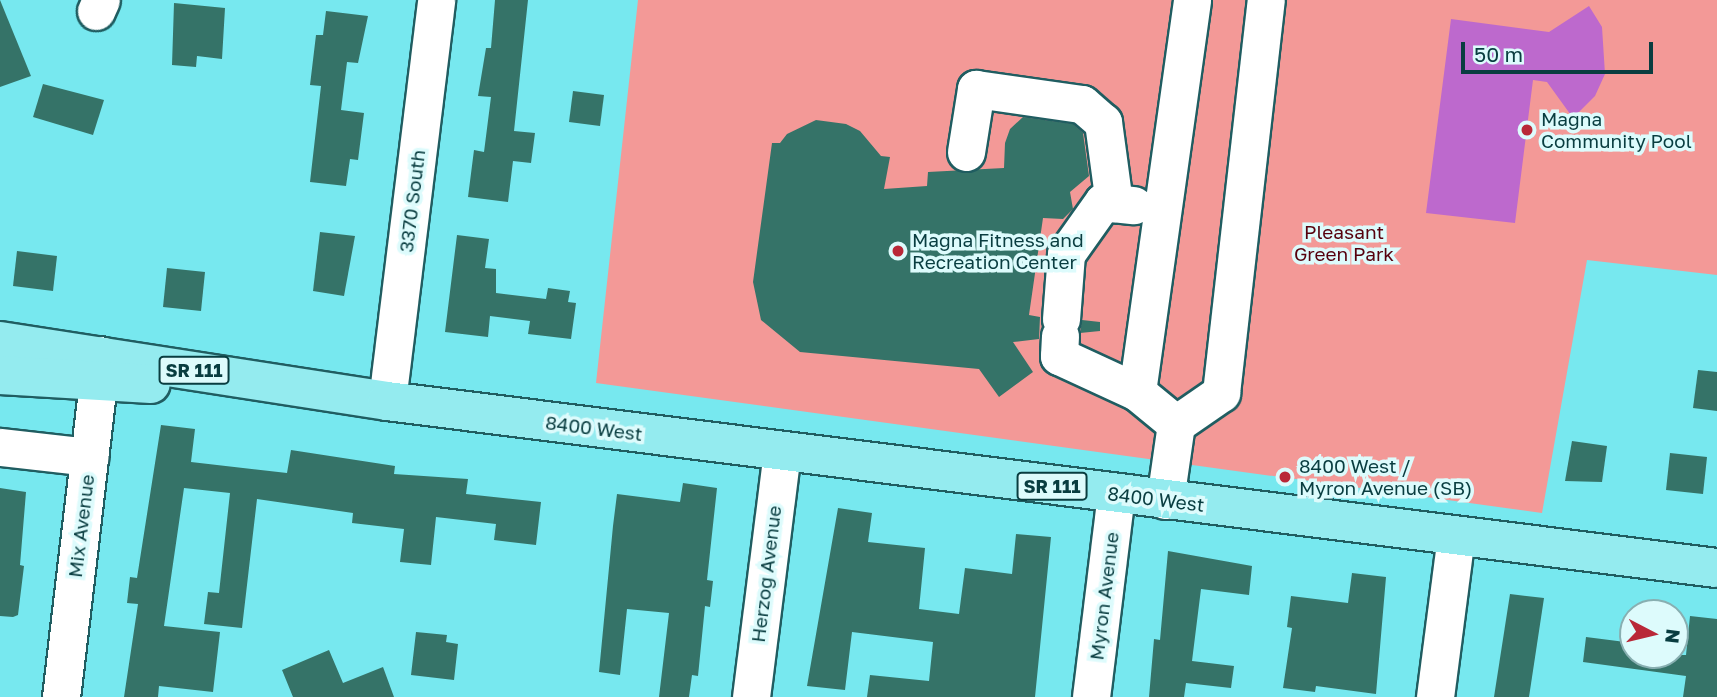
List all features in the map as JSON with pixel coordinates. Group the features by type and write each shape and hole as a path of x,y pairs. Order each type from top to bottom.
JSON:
{"main road":[{"name":"8400 West","path":"0,341 100,368 387,401 1116,495 1717,568"},
{"name":"8400 West","path":"0,375 100,368"}],"street":[{"name":"3370 South","path":"387,401 436,0"},
{"path":"1137,392 1192,0"},
{"path":"1165,500 1175,424 1221,393 1266,0"},
{"path":"967,152 976,89 1082,104 1103,122 1114,203"},
{"path":"1163,207 1103,202 1066,254 1059,356 1137,392 1175,424"},
{"name":"Mix Avenue","path":"61,697 100,368"},
{"path":"0,447 89,457"},
{"name":"Herzog Avenue","path":"751,697 782,452"},
{"name":"Myron Avenue","path":"1091,697 1116,495"},
{"path":"1435,697 1455,535"}],"green space":[{"name":"Pleasant Green Park","path":"638,0 1717,0 1717,275 1587,260 1542,513 596,383"}],"shaded area":[{"path":"1589,6 1602,27 1605,74 1595,96 1573,118 1547,82 1533,80 1515,223 1426,213 1451,19 1549,32"}],"building":[{"path":"0,0 31,76 0,87"},
{"path":"495,0 528,0 514,131 535,133 531,163 513,161 508,202 468,197 474,150 484,152 491,97 478,96 486,48 491,48"},
{"path":"174,3 225,8 222,59 197,56 196,67 172,65"},
{"path":"326,11 368,16 358,63 347,62 341,110 364,113 358,160 350,159 346,186 310,182 321,86 310,85 316,35 323,35"},
{"path":"43,84 104,100 93,135 33,117"},
{"path":"573,91 604,95 600,126 569,122"},
{"name":"Magna Fitness and Recreation Center","path":"1023,117 1073,124 1083,133 1089,176 1070,192 1073,209 1063,219 1043,218 1029,315 1040,317 1039,339 1013,342 1033,372 999,397 979,369 800,352 761,320 753,282 772,143 780,143 787,134 816,120 846,124 860,131 881,156 890,157 884,189 927,186 928,172 1004,168 1005,143 1010,129"},
{"path":"320,232 355,236 344,296 313,291"},
{"path":"457,235 489,239 485,268 496,269 496,293 546,299 548,288 570,291 568,302 576,303 571,339 528,334 530,321 490,316 488,337 445,332"},
{"path":"17,251 57,256 53,291 13,286"},
{"path":"167,268 205,272 201,311 163,307"},
{"path":"1082,320 1100,322 1100,331 1080,333"},
{"path":"1698,370 1717,372 1717,411 1693,408"},
{"path":"161,425 195,429 191,462 287,473 291,450 395,466 394,474 468,479 466,494 541,502 536,545 494,540 496,524 436,517 431,565 400,562 404,529 352,523 353,513 257,499 242,628 204,624 208,592 219,593 230,493 184,488 164,626 220,632 213,692 159,686 158,697 124,697 138,604 127,603 130,577 137,578"},
{"path":"1572,441 1607,446 1602,482 1565,481"},
{"path":"1670,453 1707,457 1703,494 1666,490"},
{"path":"683,483 717,488 707,580 713,581 710,607 705,606 698,676 692,675 689,697 659,697 669,613 627,609 620,675 599,672 613,526 617,494 680,502"},
{"path":"0,488 26,492 20,565 24,566 18,615 13,617 0,616"},
{"path":"838,508 872,513 868,542 925,548 919,609 959,614 965,568 1012,574 1016,534 1051,537 1035,697 867,697 870,675 929,681 933,642 852,632 845,690 807,686"},
{"path":"1168,551 1252,566 1249,595 1201,589 1192,661 1234,666 1231,688 1186,683 1184,697 1149,697 1154,639 1160,640"},
{"path":"1352,573 1386,577 1376,694 1316,686 1315,692 1283,688 1292,628 1287,627 1291,596 1348,603"},
{"path":"1510,594 1544,598 1529,697 1494,697"},
{"path":"1690,616 1717,619 1717,697 1683,697 1686,676 1634,669 1689,669"},
{"path":"416,632 447,635 446,642 458,644 454,680 411,675"},
{"path":"1586,637 1619,641 1619,667 1583,662"},
{"path":"329,650 343,683 383,667 394,697 293,697 282,670"}],"place":[{"name":"Magna Community Pool","path":"1527,130"},
{"name":"Magna Fitness and Recreation Center","path":"898,251"},
{"name":"8400 West / Myron Avenue (SB)","path":"1285,477"}]}
